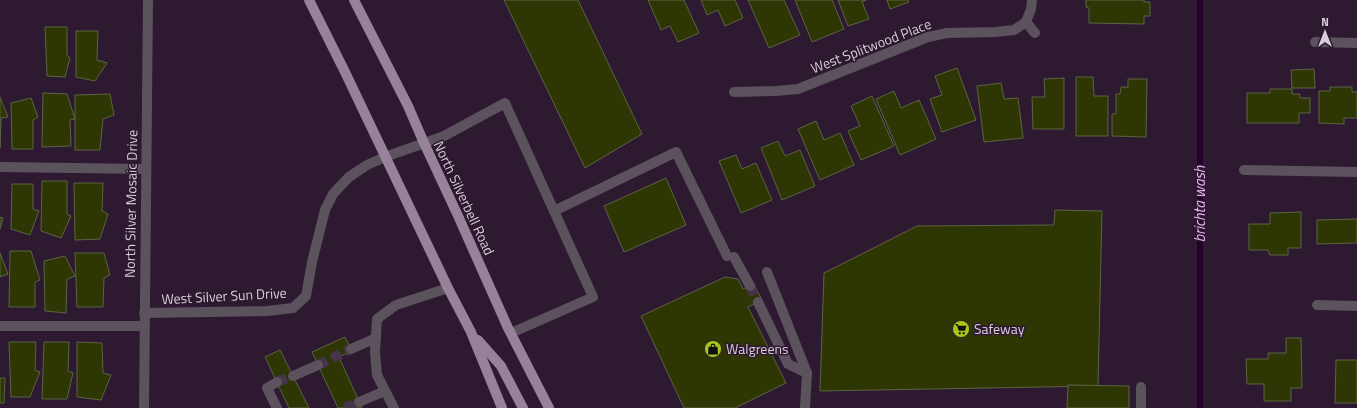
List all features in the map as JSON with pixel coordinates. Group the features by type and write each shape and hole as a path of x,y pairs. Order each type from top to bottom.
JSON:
{"main road":[{"path":"308,0 345,72 448,288 471,332 502,408"},
{"name":"North Silverbell Road","path":"354,0 408,106 511,333 549,408"},
{"path":"471,332 501,366 523,408"}],"street":[{"name":"North Silver Mosaic Drive","path":"144,408 148,0"},
{"path":"1032,0 1031,9 1026,22 1035,33"},
{"name":"West Splitwood Place","path":"734,92 798,89 928,37 947,33 1014,30 1026,22"},
{"path":"1315,42 1357,43"},
{"name":"West Silver Sun Drive","path":"144,313 267,311 293,308 306,296 312,262 325,210 333,194 349,177 367,165 385,157 444,136 505,103 554,211"},
{"path":"511,333 593,297 554,211 676,152 731,257 750,286"},
{"path":"0,167 146,169"},
{"path":"1244,170 1357,172"},
{"path":"767,272 807,373 805,408"},
{"path":"394,408 377,375 375,352 378,319 396,305 448,288"},
{"path":"758,302 788,364 807,373"},
{"path":"1317,305 1357,306"},
{"path":"0,326 144,326"},
{"path":"351,349 376,338"},
{"path":"293,376 318,365"},
{"path":"277,382 267,388 277,408"},
{"path":"1141,387 1141,408"},
{"path":"359,402 385,391"}],"building":[{"path":"504,0 578,0 642,134 585,168"},
{"path":"648,0 684,0 699,33 678,42 670,26 661,30"},
{"path":"701,0 735,0 743,18 725,26 718,10 707,15"},
{"path":"748,0 784,0 800,35 769,48"},
{"path":"795,0 832,0 844,29 812,42"},
{"path":"838,0 866,0 862,2 869,19 848,26"},
{"path":"887,0 908,0 909,2 890,9"},
{"path":"1086,0 1144,0 1144,2 1150,2 1150,16 1144,16 1144,24 1089,23 1089,8 1086,7"},
{"path":"45,27 67,27 67,55 70,58 65,77 47,76"},
{"path":"76,31 98,31 97,60 107,63 95,81 76,77"},
{"path":"957,68 976,120 942,132 930,99 942,95 935,76"},
{"path":"1314,69 1315,88 1292,88 1291,70"},
{"path":"1076,77 1093,77 1094,96 1108,96 1108,136 1076,136"},
{"path":"1064,78 1064,129 1033,129 1032,97 1045,97 1044,79"},
{"path":"1128,79 1147,79 1146,137 1112,136 1112,114 1116,114 1116,94 1120,94 1121,87 1128,87"},
{"path":"1001,83 1004,99 1018,98 1023,138 984,142 977,86"},
{"path":"1330,87 1352,87 1352,92 1357,92 1357,118 1344,118 1344,124 1319,123 1319,91 1330,91"},
{"path":"1270,89 1292,89 1292,94 1300,94 1300,98 1310,98 1310,113 1299,113 1299,123 1247,123 1247,93 1270,93"},
{"path":"894,91 901,108 919,100 936,139 900,155 876,99"},
{"path":"43,93 67,94 75,119 70,120 71,146 42,147"},
{"path":"110,94 114,115 103,119 100,150 75,150 75,95"},
{"path":"872,96 894,146 861,160 848,131 860,126 851,106"},
{"path":"0,97 8,117 1,118 0,148"},
{"path":"31,98 38,117 33,120 33,149 12,149 11,103"},
{"path":"816,121 824,140 840,133 854,165 820,180 798,129"},
{"path":"778,141 785,156 800,150 815,186 782,200 761,148"},
{"path":"736,155 742,169 756,163 772,200 741,213 719,161"},
{"path":"666,178 686,225 624,252 604,206"},
{"path":"42,181 67,181 67,214 71,216 61,238 41,231"},
{"path":"74,183 103,183 102,211 108,214 100,239 75,240"},
{"path":"12,184 33,184 33,209 39,211 30,235 11,229"},
{"name":"Safeway","path":"1055,210 1102,211 1098,386 820,391 824,273 917,226 1054,225"},
{"path":"1301,212 1301,248 1288,248 1288,255 1270,255 1268,250 1249,250 1249,224 1270,224 1270,213"},
{"path":"0,217 3,218 0,229"},
{"path":"1357,219 1357,243 1317,244 1317,220"},
{"path":"10,251 31,251 40,280 35,282 35,307 9,307"},
{"path":"0,253 8,274 0,277"},
{"path":"75,253 104,253 110,275 104,278 103,307 77,307"},
{"path":"65,256 75,276 67,279 66,313 45,311 44,261"},
{"name":"Walgreens","path":"725,277 738,279 743,289 754,284 762,300 748,307 786,383 735,408 684,408 641,316"},
{"path":"345,337 352,351 339,357 362,408 338,408 312,352"},
{"path":"1286,338 1301,338 1302,388 1291,388 1291,401 1264,401 1264,384 1247,384 1246,359 1268,359 1268,353 1286,353"},
{"path":"9,342 36,342 35,370 40,372 30,397 11,397"},
{"path":"44,342 69,342 68,371 73,373 67,399 42,399"},
{"path":"77,342 102,343 103,373 111,375 101,400 77,397"},
{"path":"280,350 309,408 289,408 265,357"},
{"path":"1336,360 1357,360 1357,403 1335,403"},
{"path":"0,378 5,378 4,403 0,403"},
{"path":"1068,385 1129,386 1129,408 1067,408"}],"waterway":[{"name":"brichta wash","path":"1200,0 1200,408"}],"tunnel":[{"path":"750,286 758,302"},
{"path":"318,365 351,349"},
{"path":"277,382 293,376"},
{"path":"345,408 359,402"}],"place":[{"name":"Safeway","path":"961,329"},
{"name":"Walgreens","path":"713,349"}]}
